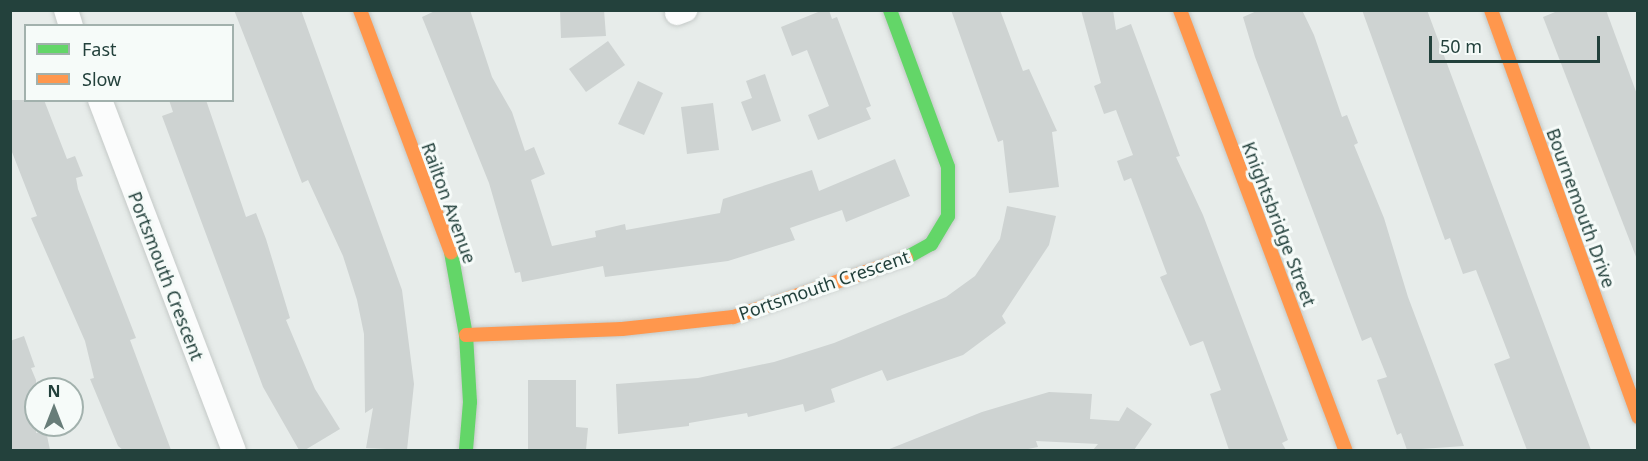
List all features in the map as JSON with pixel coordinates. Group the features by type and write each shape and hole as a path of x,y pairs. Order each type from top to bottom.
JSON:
{"street":[{"name":"Railton Avenue","path":"360,10 453,257 466,335 470,402 466,450"},
{"name":"Portsmouth Crescent","path":"466,335 622,329 734,317 903,260 930,244 948,216 948,167 890,10"},
{"name":"Knightsbridge Street","path":"1180,10 1345,450"},
{"name":"Bournemouth Drive","path":"1491,10 1638,417"},
{"name":"Portsmouth Crescent","path":"101,102 234,450"}],"building":[{"path":"234,10 301,10 402,290 414,384 407,450 366,448 373,408 365,413 364,334 357,300 343,256 308,180 302,183"},
{"path":"437,10 470,10 492,77 512,112 525,151 534,147 545,174 531,180 552,246 596,237 595,231 625,224 626,230 720,213 723,199 812,170 819,191 895,159 910,196 846,222 842,210 790,228 795,240 728,261 605,277 603,266 522,282 520,272 515,273 489,183 422,17"},
{"path":"560,10 604,10 606,36 561,38"},
{"path":"823,10 829,10 832,19 837,17 871,106 866,108 871,119 818,140 808,115 829,106 807,50 792,56 781,27"},
{"path":"951,10 1000,10 1023,71 1029,69 1057,131 1052,132 1059,187 1009,193 1003,140 998,142"},
{"path":"1081,10 1113,10 1116,30 1131,24 1180,156 1176,157 1203,215 1288,440 1282,443 1286,450 1229,450 1210,394 1221,390 1203,341 1190,346 1160,277 1167,274 1131,178 1124,181 1117,161 1133,155 1116,110 1104,114 1094,86 1101,83"},
{"path":"1259,10 1302,10 1314,35 1342,117 1347,115 1358,143 1354,145 1384,218 1408,297 1464,446 1407,450 1401,433 1397,435 1377,380 1387,377 1371,337 1362,341 1255,57 1243,17"},
{"path":"1362,10 1427,10 1591,450 1527,450 1494,364 1510,358 1476,270 1463,274 1450,238 1445,240"},
{"path":"1560,10 1606,10 1638,97 1638,262 1543,17"},
{"path":"608,41 625,65 586,92 569,69"},
{"path":"765,74 781,121 752,131 741,102 752,98 746,81"},
{"path":"638,81 663,93 644,135 618,124"},
{"path":"10,100 45,102 67,159 75,156 83,176 76,178 78,189 136,338 130,340 171,450 123,450 118,446 90,379 94,378 85,341 31,218 37,216 10,147"},
{"path":"170,102 207,102 246,217 256,213 290,318 286,320 315,389 340,429 305,450 299,450 263,387 162,116 173,112"},
{"path":"713,103 719,150 687,154 681,107"},
{"path":"1007,206 1056,216 1049,245 1002,316 1006,323 963,355 887,381 882,370 831,389 835,402 805,412 803,404 748,417 747,413 689,423 689,426 618,434 616,384 698,378 774,362 834,343 946,297 975,276 1000,239"},
{"path":"24,336 35,367 31,368 35,377 24,377 24,437 47,437 50,450 10,450 10,341"},
{"path":"528,380 576,380 576,427 588,428 586,450 528,450"},
{"path":"1049,392 1092,394 1090,419 1119,421 1127,407 1152,424 1134,450 1093,450 1098,444 1036,441 1038,447 1023,450 887,450 982,412"}],"traffic: fast":[{"path":"890,10 948,167 948,216 931,244 906,258"},
{"path":"451,252 466,335 470,402 466,450"}],"traffic: slow":[{"path":"360,10 451,252"},
{"path":"1180,10 1345,450"},
{"path":"1491,10 1638,417"},
{"path":"466,335 622,329 733,317 906,258"}]}
